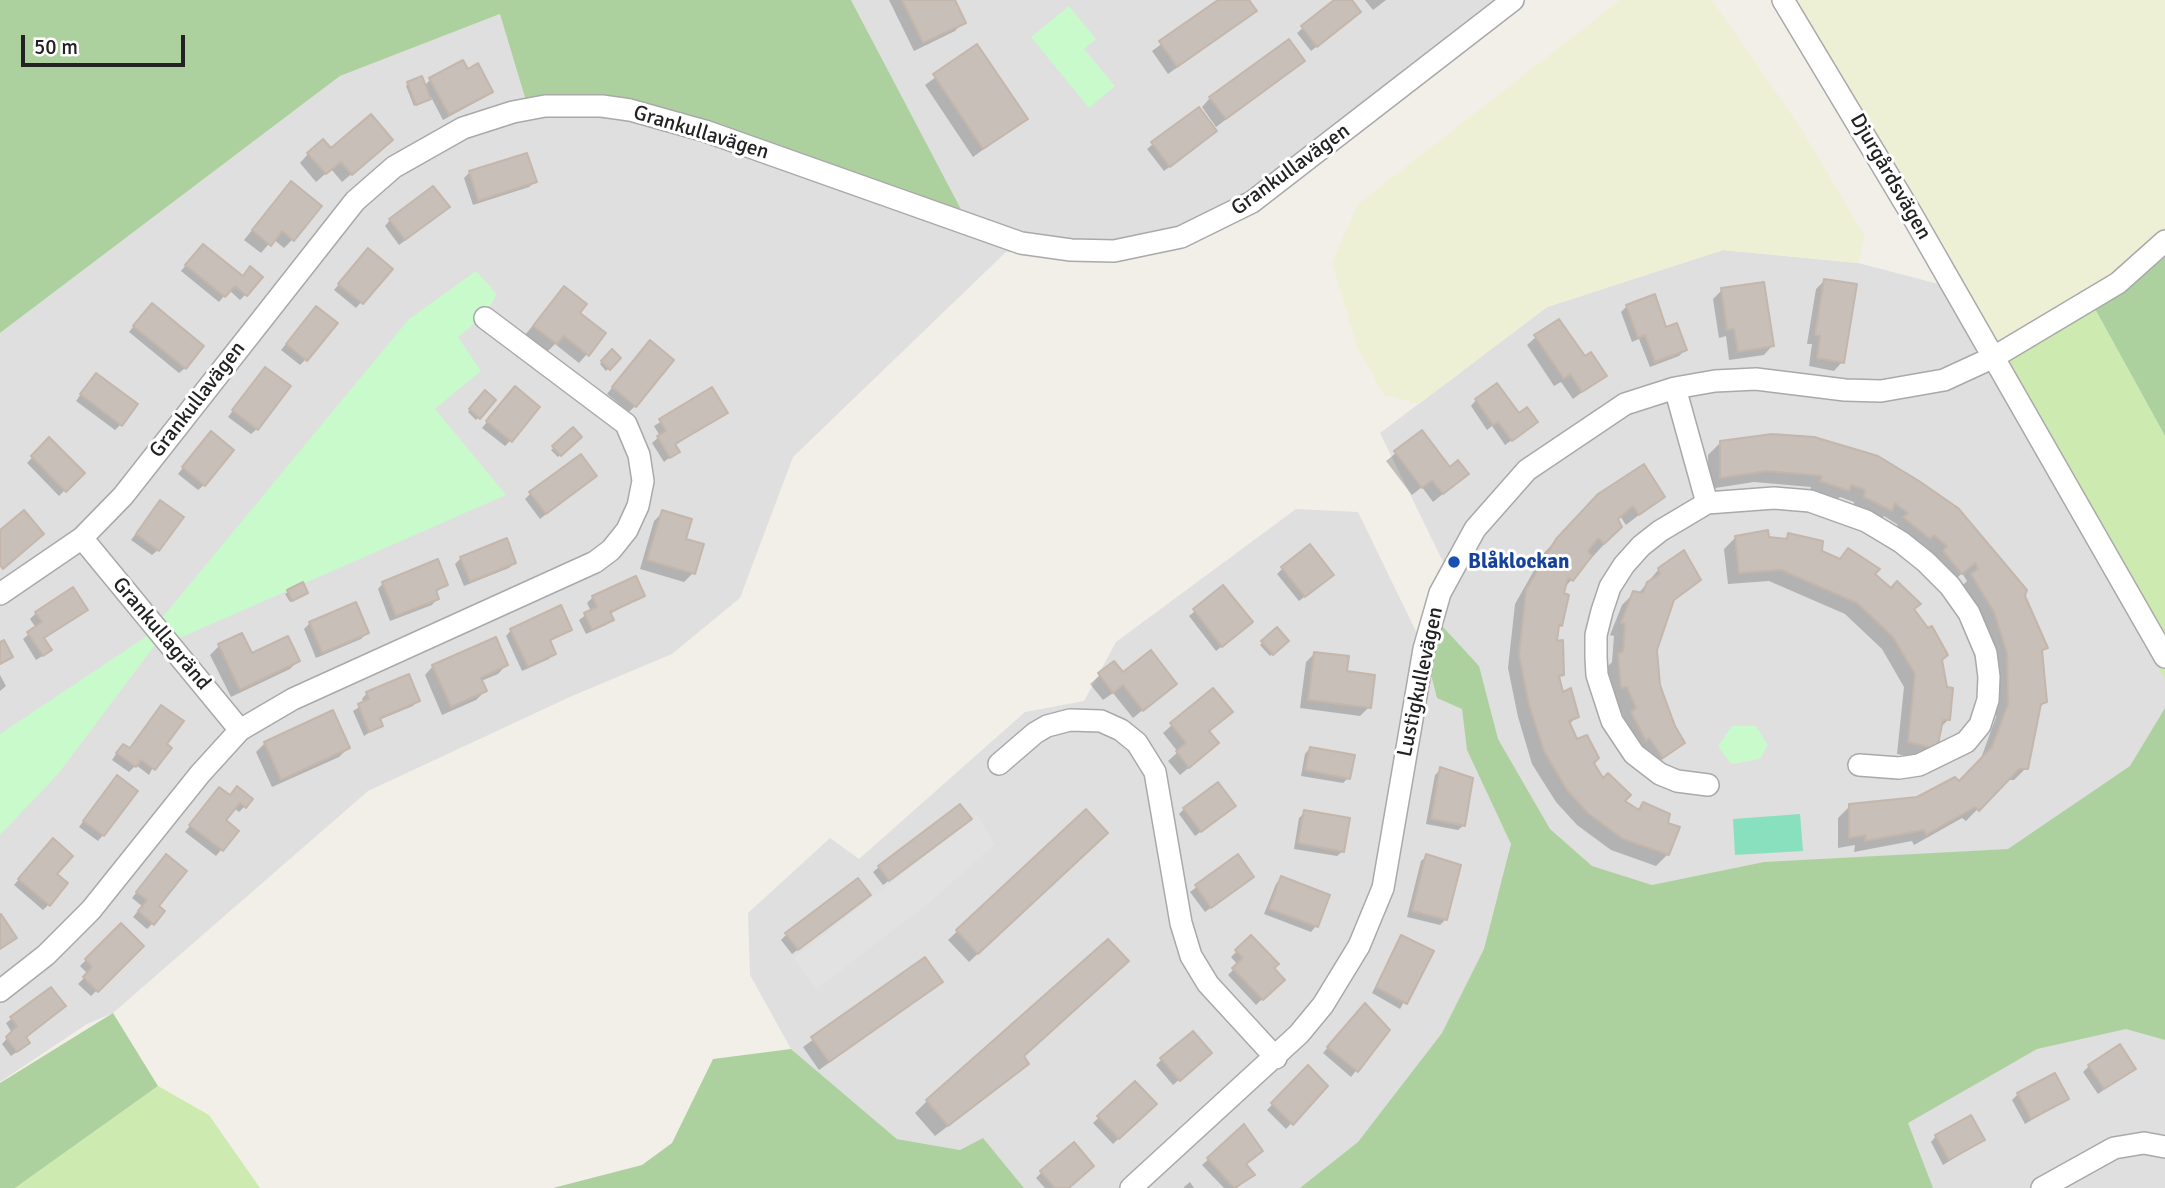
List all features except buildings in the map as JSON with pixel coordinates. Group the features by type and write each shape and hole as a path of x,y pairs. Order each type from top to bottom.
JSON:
{"street":[{"name":"Grankullavägen","path":"0,594 82,538 123,496 355,201 405,159 463,128 513,112 545,106 602,106 630,110 705,131 1021,243 1071,250 1114,251 1181,237 1252,202 1513,0"},
{"name":"Djurgårdsvägen","path":"1783,0 1994,356 2165,657"},
{"path":"1994,356 2118,283 2165,241"},
{"path":"0,991 47,955 92,910 200,774 240,730 293,699 595,562 611,550 627,530 638,506 643,481 639,454 626,424 485,318"},
{"name":"Lustigkullevägen","path":"1131,1188 1276,1058 1323,1005 1373,919 1383,888 1424,649 1432,617 1454,562 1499,498 1527,470 1558,446 1625,404 1675,388 1715,381 1756,379 1845,390 1901,390 1944,380 1994,356"},
{"path":"1675,388 1707,503"},
{"path":"1708,785 1677,781 1660,774 1634,754 1612,722 1597,675 1596,657 1602,611 1610,587 1624,565 1641,546 1660,531 1707,503 1774,498 1810,501 1866,521 1901,542 1926,562 1950,586 1969,613 1986,653 1989,677 1988,700 1980,724 1966,742 1919,765 1899,768 1859,765"},
{"name":"Grankullagränd","path":"82,538 240,730"},
{"path":"999,764 1035,733 1047,726 1070,720 1101,721 1121,730 1137,743 1156,772 1181,923 1191,956 1208,984 1276,1058"},
{"path":"2042,1188 2115,1148 2144,1143 2165,1147"}],"shaded area":[{"path":"851,0 1504,0 1254,202 1102,252 1006,252 793,457 740,598 672,654 572,696 368,791 113,1013 87,1024 0,1082 0,333 340,76 500,14 631,120 813,175 974,235"},
{"path":"1723,250 1858,263 1954,288 2165,679 2165,1188 1024,1188 983,1139 960,1150 897,1139 791,1049 750,975 748,913 830,838 859,859 1025,712 1084,701 1116,642 1296,509 1358,512 1425,650 1451,578 1380,433 1547,307"},
{"path":"978,815 995,844 928,904 816,989 794,958"}],"green space":[{"path":"0,0 851,0 975,236 813,175 631,120 530,114 500,14 340,76 0,333"},
{"path":"1620,0 1712,0 1799,125 1865,236 1858,263 1723,250 1547,307 1419,404 1384,395 1357,347 1332,262 1358,204"},
{"path":"1769,0 2165,0 2165,240 1995,355 1863,131"},
{"path":"1069,6 1096,39 1084,49 1115,86 1089,108 1031,37"},
{"path":"2165,240 2165,436 2089,298"},
{"path":"476,271 497,294 485,315 458,337 481,371 435,409 506,495 159,647 155,645 58,774 0,835 0,734 147,636 409,319"},
{"path":"2089,298 2165,436 2165,680 2030,435 1995,355"},
{"path":"1432,615 1479,666 1498,739 1550,829 1592,866 1652,885 1764,862 2008,849 2130,766 2165,708 2165,1040 2126,1029 2037,1049 1908,1123 1933,1188 1300,1188 1358,1142 1442,1033 1484,949 1511,844 1467,750 1462,709 1437,698 1425,651"},
{"path":"1732,726 1756,726 1768,745 1760,759 1731,764 1718,746"},
{"path":"1800,814 1803,851 1735,855 1733,819"},
{"path":"113,1013 158,1086 15,1188 0,1188 0,1083"},
{"path":"791,1049 897,1139 960,1150 983,1138 1024,1188 553,1188 642,1165 672,1143 713,1059"},
{"path":"158,1086 209,1115 260,1188 15,1188"}],"place":[{"name":"Blåklockan","path":"1454,562"}]}
